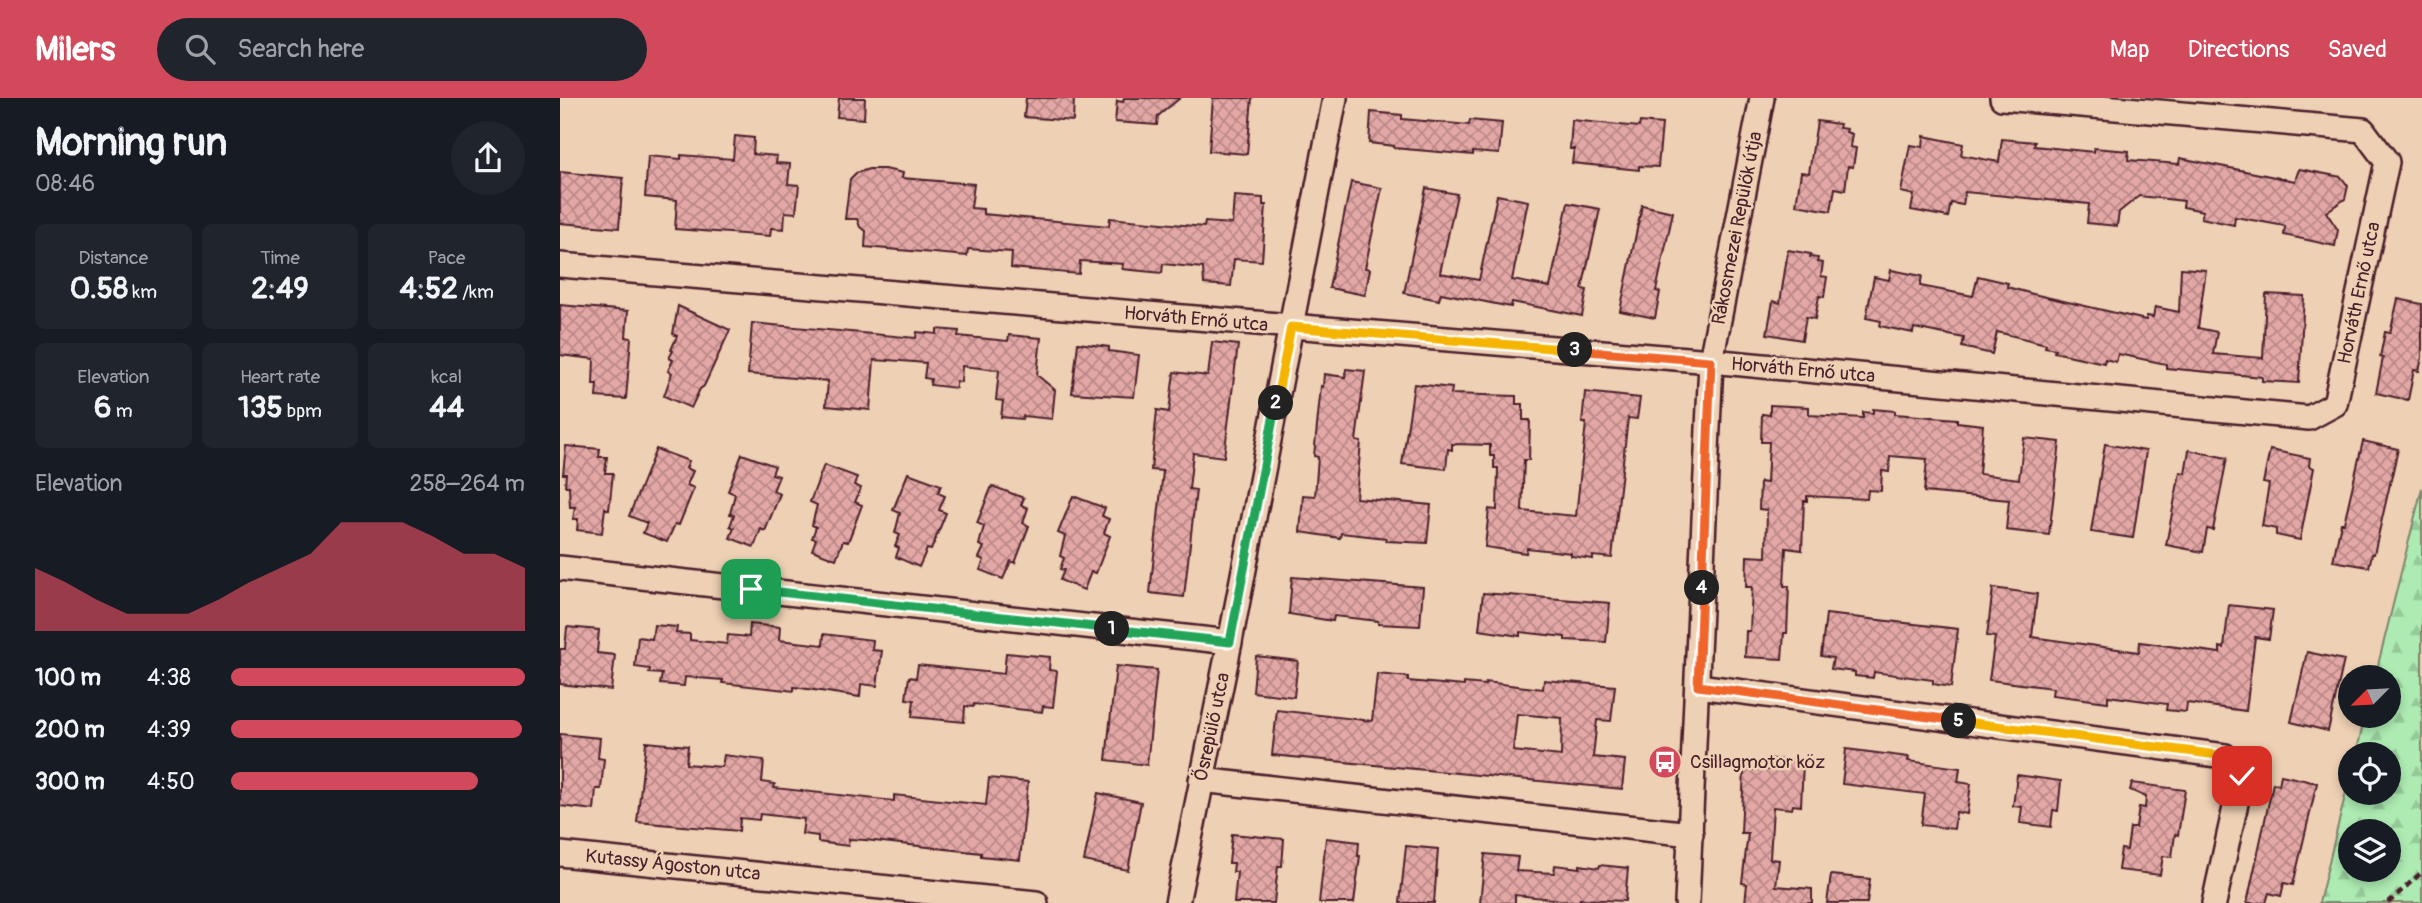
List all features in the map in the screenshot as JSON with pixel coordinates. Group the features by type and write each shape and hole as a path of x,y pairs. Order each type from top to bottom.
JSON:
{"street":[{"name":"Ősrepülő utca","path":"1177,903 1335,98"},
{"name":"Rákosmezei Repülők útja","path":"1687,903 1711,361 1762,98"},
{"name":"Horváth Ernő utca","path":"560,265 1711,361 2309,418 2334,404 2388,162 2363,130 2001,98"},
{"path":"560,568 1230,642"},
{"path":"1698,686 2225,756 2242,776 2214,903"},
{"path":"1201,780 1690,834"},
{"name":"Kutassy Ágoston utca","path":"560,853 1037,903"}],"path":[{"path":"2388,903 2422,872"}],"green space":[{"path":"2422,488 2422,903 2319,903 2338,825 2338,882 2401,882 2401,819 2340,819 2343,805 2401,805 2401,742 2359,742 2362,728 2401,728 2401,665 2378,665"}],"building":[{"path":"839,98 865,98 864,119 837,117"},
{"path":"1026,98 1074,98 1073,121 1024,117"},
{"path":"1124,98 1180,98 1158,116 1157,125 1115,122 1117,101 1123,102"},
{"path":"1213,98 1252,98 1247,154 1209,151"},
{"path":"1371,112 1402,115 1402,119 1469,125 1470,120 1502,123 1499,154 1473,152 1473,155 1394,148 1369,143"},
{"path":"1572,120 1639,127 1640,122 1662,124 1658,167 1639,166 1639,170 1572,163"},
{"path":"1817,121 1840,124 1839,128 1847,129 1846,132 1852,134 1850,147 1856,148 1853,167 1848,166 1845,190 1835,188 1831,211 1796,205 1801,172 1809,173"},
{"path":"735,136 754,138 753,154 777,156 776,163 790,164 788,184 799,185 796,213 785,212 784,229 771,228 770,236 675,229 677,200 645,197 648,156 681,159 681,155 733,159"},
{"path":"1924,136 1963,144 1961,155 1999,162 2002,139 2035,142 2034,146 2094,152 2094,148 2129,151 2128,160 2179,164 2180,158 2295,181 2299,169 2341,177 2348,186 2345,199 2326,212 2338,230 2335,246 2284,235 2285,226 2235,217 2234,225 2201,218 2203,211 2183,207 2184,201 2139,196 2119,212 2117,226 2087,223 2089,204 1965,192 1963,205 1951,203 1948,217 1911,210 1914,195 1901,192 1910,145 1923,147"},
{"path":"869,169 903,173 902,178 974,184 971,208 983,209 983,214 1109,226 1110,218 1204,227 1205,222 1232,224 1234,196 1263,198 1263,205 1266,205 1262,261 1234,259 1231,286 1204,284 1203,268 1163,264 1162,273 1122,269 1123,264 1080,261 1079,274 1011,268 1012,252 968,249 967,256 865,247 866,231 860,227 857,219 845,219 850,179 856,173"},
{"path":"560,172 623,178 619,228 560,223"},
{"path":"1351,182 1382,188 1365,268 1370,269 1365,295 1329,288"},
{"path":"1426,188 1457,194 1440,273 1479,280 1497,195 1528,201 1512,280 1550,287 1568,203 1600,209 1582,289 1587,290 1582,316 1512,302 1511,307 1441,293 1439,300 1404,293"},
{"path":"1642,205 1673,212 1656,291 1660,292 1655,318 1620,311"},
{"path":"1788,250 1818,258 1817,262 1823,263 1821,276 1827,277 1824,297 1819,296 1815,319 1806,317 1802,340 1767,334 1773,301 1780,303"},
{"path":"2181,268 2206,270 2198,328 2217,332 2213,354 2263,358 2266,294 2304,296 2299,383 2262,381 2262,377 2166,368 2166,364 2118,354 2116,362 2105,359 2104,363 2054,352 2055,349 2045,347 2046,344 1997,332 1992,354 1962,347 1964,338 1914,328 1913,333 1880,326 1881,321 1866,318 1874,277 1889,280 1891,270 1922,276 1920,286 1973,296 1978,276 2008,283 2007,287 2033,294 2146,320 2147,316 2153,317 2155,307 2179,312"},
{"path":"2398,299 2422,304 2422,358 2419,371 2414,370 2408,400 2376,393 2385,332 2390,333"},
{"path":"560,305 628,311 626,337 631,338 626,399 596,397 597,384 593,384 594,359 560,355"},
{"path":"678,306 730,330 691,408 664,396 672,373 668,371 673,360 669,358 677,336 673,334"},
{"path":"752,323 916,338 917,332 937,334 937,329 959,331 958,336 1008,341 1009,335 1041,338 1037,375 1055,390 1052,419 1001,417 1003,401 996,400 999,370 962,366 961,382 956,381 956,388 930,385 931,379 924,378 926,363 888,360 874,360 870,410 826,406 828,381 748,374"},
{"path":"1212,342 1238,345 1224,457 1193,453 1189,489 1196,490 1184,597 1150,593 1163,471 1151,470 1157,410 1169,412 1174,372 1208,376"},
{"path":"1078,343 1139,355 1134,397 1072,393"},
{"path":"1346,369 1365,371 1356,441 1361,442 1356,498 1431,505 1427,543 1386,541 1386,538 1341,533 1340,538 1300,532 1303,495 1315,496 1318,457 1314,456 1324,374 1345,377"},
{"path":"1414,384 1452,388 1451,394 1516,396 1516,404 1523,404 1523,420 1530,420 1529,460 1524,460 1522,511 1576,516 1586,423 1582,423 1585,392 1640,398 1637,419 1628,418 1612,558 1593,556 1593,559 1571,556 1571,553 1527,548 1526,553 1485,547 1489,509 1497,510 1498,468 1494,468 1490,445 1452,444 1452,450 1448,449 1446,469 1402,464"},
{"path":"1770,405 1809,407 1809,415 1863,418 1863,412 1873,413 1873,409 1895,411 1895,414 1957,419 1957,422 1983,425 1979,474 2019,479 2024,438 2060,442 2049,535 2006,530 2009,500 1924,492 1927,459 1890,456 1889,472 1882,471 1881,491 1868,490 1867,499 1807,496 1807,501 1804,501 1802,550 1786,548 1784,586 1789,586 1787,633 1784,633 1782,659 1745,657 1746,631 1750,631 1752,587 1746,587 1747,556 1766,557 1767,510 1759,509 1760,482 1767,483 1769,442 1761,442 1762,414 1770,415"},
{"path":"2363,441 2398,449 2369,567 2333,561"},
{"path":"2105,444 2146,451 2133,538 2091,532"},
{"path":"566,446 600,449 599,457 607,457 605,473 613,473 609,510 605,508 602,533 577,530 578,519 573,519 575,507 570,507 569,486 565,486 566,474 563,474"},
{"path":"656,449 689,461 686,468 693,471 687,485 694,488 679,525 675,524 667,542 643,533 647,523 629,516"},
{"path":"2189,450 2227,458 2213,530 2207,529 2203,552 2166,545 2180,472 2185,473"},
{"path":"2270,450 2310,458 2309,466 2314,468 2300,540 2276,535 2276,529 2262,526 2269,484 2263,483"},
{"path":"742,454 775,466 772,474 779,476 773,491 780,494 765,531 761,529 754,547 730,538 734,528 730,526 734,515 730,514 735,494 728,491"},
{"path":"824,465 857,477 854,485 861,488 855,502 862,505 848,542 843,541 836,559 812,550 816,527 812,525 817,505 810,502"},
{"path":"908,473 941,485 938,493 945,496 939,510 946,513 931,550 927,549 919,567 896,557 899,548 895,546 900,535 895,533 900,513 893,510"},
{"path":"992,486 1024,498 1021,505 1028,508 1023,523 1029,526 1015,563 1011,561 1003,579 980,570 984,560 979,558 984,547 979,545 984,526 977,523"},
{"path":"1073,496 1105,508 1102,516 1109,519 1104,533 1110,536 1096,573 1091,572 1084,590 1060,580 1064,570 1060,569 1064,558 1060,556 1065,536 1058,533"},
{"path":"1292,577 1423,587 1420,626 1378,624 1378,621 1334,616 1333,621 1289,614"},
{"path":"1993,588 2037,594 2032,637 2139,652 2140,642 2220,653 2220,647 2224,648 2229,605 2273,610 2269,639 2255,637 2246,711 2187,703 2186,712 2166,710 2167,704 2108,696 2108,702 2052,695 2053,688 1989,680 1995,637 1987,636"},
{"path":"1483,593 1610,603 1606,642 1565,640 1565,637 1520,632 1520,636 1479,630"},
{"path":"1826,614 1958,629 1951,687 1933,684 1933,680 1874,672 1873,678 1831,669 1833,658 1821,656"},
{"path":"750,624 780,627 779,640 823,645 824,634 873,640 872,650 882,651 877,686 861,684 860,697 794,687 794,691 685,677 684,686 660,684 662,674 649,673 650,669 635,667 638,637 652,639 654,625 677,627 676,633 690,634 690,640 727,644 728,635 749,637"},
{"path":"567,627 599,630 597,653 615,655 611,690 560,684 560,649 565,649"},
{"path":"2307,652 2344,660 2343,665 2338,665 2338,687 2328,731 2291,722"},
{"path":"1006,653 1050,657 1049,670 1057,671 1053,707 1043,706 1042,712 974,704 973,707 965,706 964,722 912,717 914,700 906,699 909,677 916,678 918,665 1004,674"},
{"path":"1256,656 1298,661 1294,697 1253,692"},
{"path":"1116,666 1157,670 1147,765 1106,760"},
{"path":"1377,674 1408,677 1408,681 1464,686 1464,683 1485,685 1486,682 1543,689 1544,680 1615,686 1611,721 1597,720 1593,757 1625,760 1622,789 1272,755 1277,710 1372,721","holes":["1517,714 1562,718 1561,756 1513,751"]},
{"path":"560,734 600,738 598,758 604,759 601,789 596,789 594,810 560,806"},
{"path":"646,742 688,746 686,764 722,767 724,755 764,760 762,782 775,784 774,788 894,801 894,795 986,805 989,778 1028,782 1020,860 865,840 849,839 848,846 818,842 818,836 802,834 804,819 760,814 759,820 740,818 739,831 637,822"},
{"path":"1846,749 1909,757 1908,761 1960,768 1958,782 1971,784 1967,814 1956,812 1954,829 1921,825 1925,794 1842,784"},
{"path":"1772,759 1803,762 1801,806 1793,805 1792,809 1773,807 1770,859 1779,860 1776,886 1812,889 1812,903 1745,903 1747,884 1742,883 1748,833 1741,833 1744,769 1772,770"},
{"path":"2017,775 2061,781 2058,811 2053,810 2051,827 2020,823 2022,807 2013,806"},
{"path":"2281,775 2317,783 2293,885 2284,883 2281,896 2269,893 2266,903 2247,903 2273,783 2279,785"},
{"path":"2132,783 2185,790 2172,857 2163,856 2160,875 2118,870 2121,849 2127,850 2130,828 2136,828 2139,807 2145,808 2146,797 2130,790"},
{"path":"1098,793 1141,802 1128,870 1084,861"},
{"path":"1232,834 1284,839 1282,866 1278,866 1274,903 1234,903 1237,872 1233,872 1234,863 1229,863"},
{"path":"1326,838 1359,842 1360,856 1354,903 1319,903"},
{"path":"1406,846 1438,849 1434,903 1400,903"},
{"path":"1485,854 1518,857 1516,871 1554,873 1555,865 1628,868 1625,901 1580,899 1579,902 1515,895 1515,903 1480,903"},
{"path":"1831,875 1870,879 1867,903 1827,903"}],"place":[{"name":"Csillagmotor köz","path":"1665,762"}],"route":[{"path":"751,589 1230,642 1291,327 1711,361 1698,686 2225,756 2242,776"}]}
